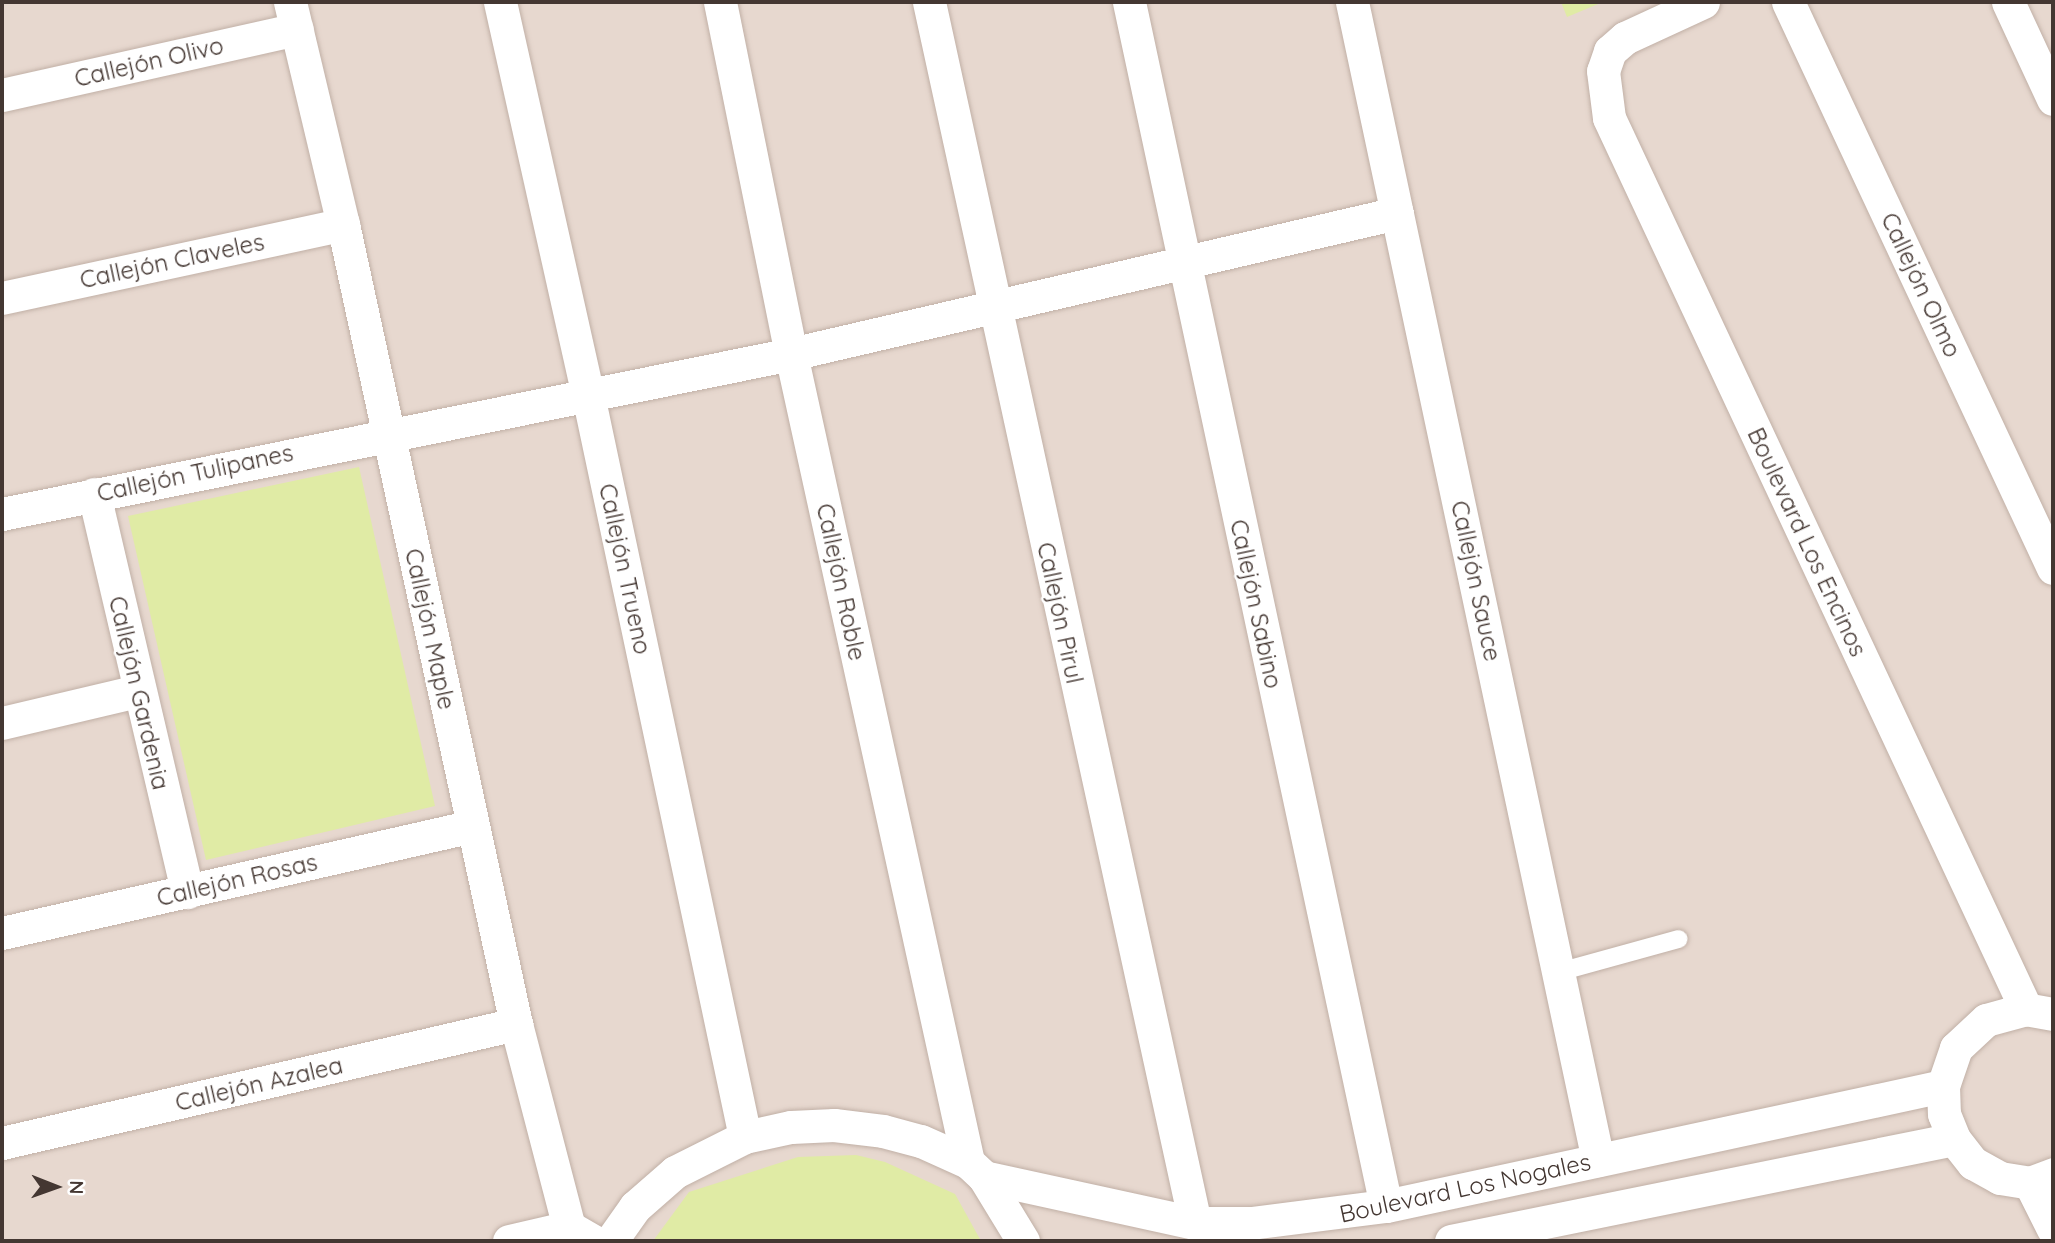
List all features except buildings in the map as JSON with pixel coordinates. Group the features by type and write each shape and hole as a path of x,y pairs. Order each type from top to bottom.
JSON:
{"street":[{"name":"Callejón Trueno","path":"500,2 588,395 745,1137"},
{"name":"Callejón Roble","path":"720,2 791,354 976,1170"},
{"name":"Callejón Pirul","path":"929,2 993,307 1195,1223"},
{"name":"Callejón Sabino","path":"1129,2 1182,264 1386,1206"},
{"name":"Callejón Sauce","path":"1352,2 1598,1160"},
{"name":"Boulevard Los Encinos","path":"1703,2 1625,38 1610,51 1603,71 1609,118 2039,1011"},
{"name":"Callejón Olmo","path":"1788,2 2053,568"},
{"path":"2008,2 2053,99"},
{"name":"Callejón Olivo","path":"2,95 293,15"},
{"name":"Callejón Maple","path":"293,15 343,224 516,1024 581,1234"},
{"name":"Callejón Tulipanes","path":"2,514 388,433 791,354 1398,213"},
{"name":"Callejón Claveles","path":"2,298 343,224"},
{"name":"Callejón Gardenia","path":"93,494 137,691 187,892"},
{"path":"2,723 137,691"},
{"name":"Callejón Rosas","path":"2,933 472,826"},
{"path":"2039,1011 1986,1020 1956,1048 1943,1086 1944,1114 1954,1139 1973,1163 2000,1178 2041,1178 2053,1229"},
{"name":"Callejón Azalea","path":"2,1143 516,1024"},
{"name":"Boulevard Los Nogales","path":"611,1241 635,1207 675,1172 745,1137 791,1127 834,1125 921,1141 976,1170 1195,1223 1314,1218 1386,1206 1943,1086"},
{"name":"Boulevard Los Nogales","path":"1451,1241 1954,1139"},
{"path":"976,1170 1023,1241"},
{"path":"509,1241 581,1234"}],"lane":[{"path":"1559,972 1679,939"}],"shaded area":[{"path":"2,2 2053,2 2053,1241 2,1241"}],"green space":[{"path":"1561,2 1603,2 1567,17"},
{"path":"359,467 435,806 206,860 128,516"},
{"path":"856,1155 885,1162 955,1194 981,1241 653,1241 689,1192 798,1157"}]}
